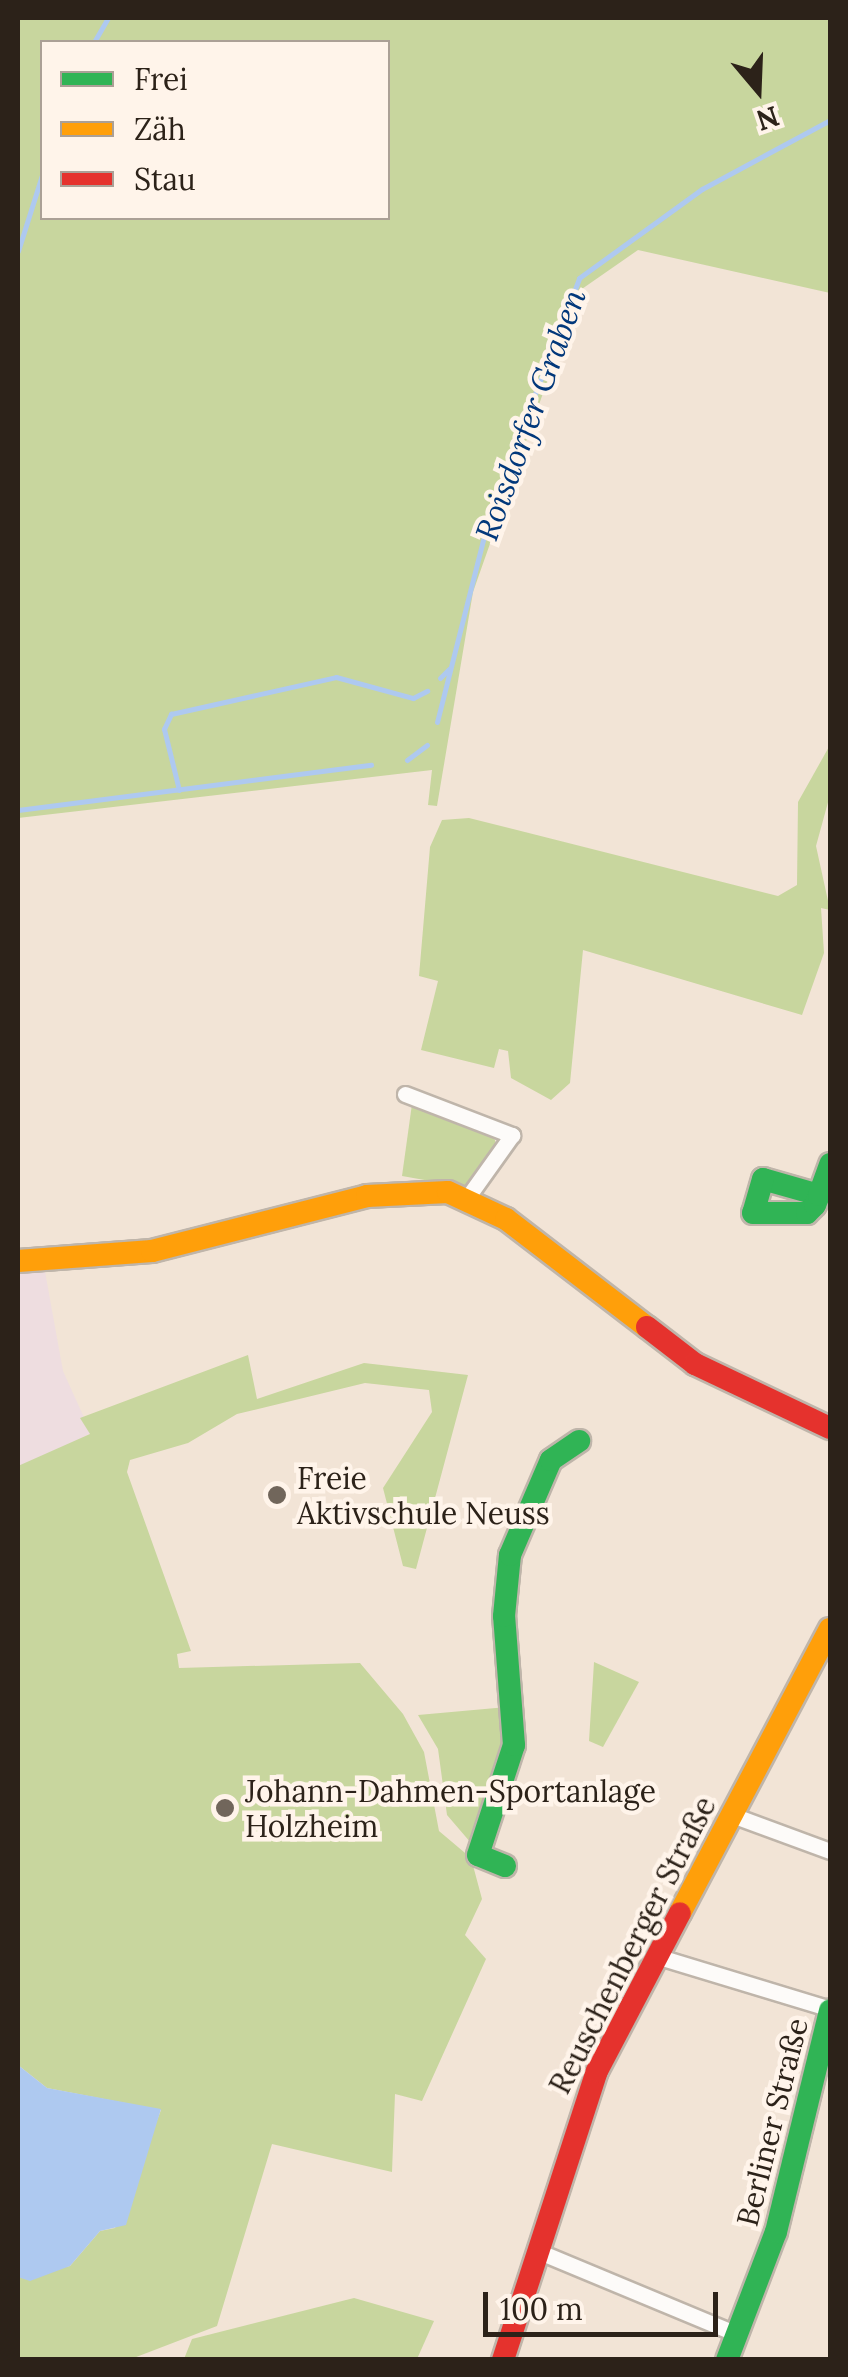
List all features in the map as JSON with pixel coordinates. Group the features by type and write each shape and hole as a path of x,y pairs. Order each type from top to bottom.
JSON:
{"main road":[{"path":"819,1195 830,1164"},
{"path":"18,1261 168,1249 394,1191 467,1198 695,1364 830,1428"},
{"path":"505,1866 478,1855 514,1739 504,1616 510,1555 551,1460 579,1442"},
{"name":"Reuschenberger Straße","path":"503,2360 584,2103 656,1956 830,1630"},
{"name":"Berliner Straße","path":"728,2360 776,2232 830,2010"}],"street":[{"path":"405,1094 512,1135 467,1198"},
{"path":"732,1815 830,1851"},
{"path":"656,1956 830,2010"},
{"path":"535,2250 738,2334"}],"shaded area":[{"path":"44,1266 63,1371 91,1433 18,1472 18,1268"}],"green space":[{"path":"18,18 830,18 830,293 638,250 579,291 473,592 437,806 428,805 432,770 18,818"},
{"path":"830,745 830,795 816,846 830,910 821,908 824,953 802,1015 583,950 570,1083 551,1100 511,1078 508,1051 499,1049 494,1068 421,1050 438,981 419,976 430,847 442,820 469,818 778,896 797,885 798,802"},
{"path":"412,1104 491,1127 499,1154 470,1188 402,1176"},
{"name":"Johann-Dahmen-Sportanlage Holzheim","path":"248,1355 257,1399 364,1363 468,1375 416,1569 403,1566 383,1488 432,1412 429,1390 365,1383 237,1414 188,1443 130,1460 127,1472 191,1651 177,1654 179,1668 360,1663 403,1714 424,1752 439,1831 471,1858 482,1899 465,1935 486,1959 422,2101 395,2094 392,2172 272,2144 217,2326 131,2359 18,2359 18,2277 70,2266 100,2231 115,2228 161,2110 47,2088 18,2065 18,1466 90,1434 80,1418"},
{"path":"594,1662 639,1682 603,1747 589,1741"},
{"path":"507,1707 509,1745 471,1843 447,1815 438,1749 418,1715"},
{"path":"354,2298 434,2321 417,2359 184,2359 192,2339"}],"water":[{"path":"18,2065 47,2088 161,2109 126,2225 100,2231 70,2266 30,2281 18,2277"}],"waterway":[{"path":"95,40 108,18"},
{"name":"Roisdorfer Graben","path":"437,722 491,509 579,278 702,189 830,120"},
{"path":"18,251 40,181"},
{"path":"440,678 449,669"},
{"name":"Roisdorfer Graben","path":"179,790 164,729 171,714 336,677 413,698 427,691"},
{"name":"Roisdorfer Graben","path":"407,760 427,745"},
{"name":"Roisdorfer Graben","path":"18,810 371,765"}],"traffic: fast":[{"path":"819,1195 763,1179 753,1213 807,1213 815,1205 819,1195 830,1164"},
{"path":"505,1866 478,1855 514,1745 504,1616 510,1555 551,1460 579,1441"},
{"path":"727,2360 776,2232 830,2010"}],"traffic: slow":[{"path":"18,1261 152,1251 367,1196 448,1192 506,1219 647,1327"},
{"path":"680,1913 830,1629"}],"traffic: jam":[{"path":"647,1327 695,1364 830,1428"},
{"path":"503,2360 597,2071 680,1913"}],"place":[{"name":"Freie Aktivschule Neuss","path":"277,1495"},
{"name":"Johann-Dahmen-Sportanlage Holzheim","path":"225,1808"}]}
